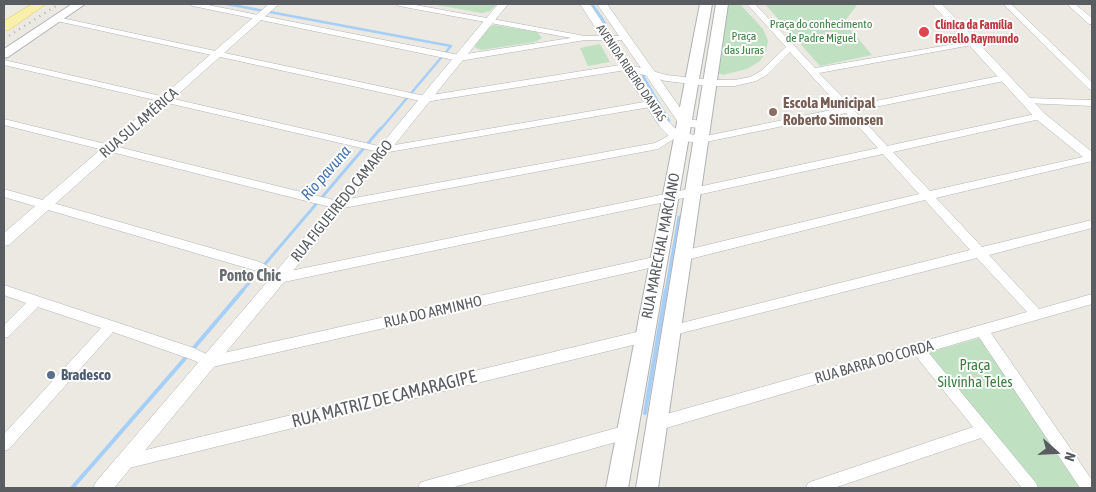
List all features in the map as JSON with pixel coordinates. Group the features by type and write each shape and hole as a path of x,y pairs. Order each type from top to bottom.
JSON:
{"main road":[{"path":"4,27 40,4"},
{"path":"4,54 79,4"},
{"name":"RUA MARECHAL MARCIANO","path":"617,488 680,132 692,81 706,4"},
{"name":"RUA MARECHAL MARCIANO","path":"647,488 722,4"}],"street":[{"path":"193,4 460,58 585,38 626,38"},
{"name":"RUA SUL AMÉRICA","path":"4,241 274,4"},
{"path":"399,4 585,38"},
{"name":"RUA FIGUEIREDO CAMARGO","path":"102,488 279,278 504,4"},
{"name":"AVENIDA RIBEIRO DANTAS","path":"585,4 650,104 680,132"},
{"name":"AVENIDA RIBEIRO DANTAS","path":"602,4 652,74 680,132"},
{"path":"751,4 1037,315"},
{"path":"937,4 1040,116 1092,158"},
{"path":"1007,4 1092,87"},
{"path":"1071,4 1092,22"},
{"path":"57,19 425,99 626,67 666,78 730,84 753,79 768,70 790,48"},
{"path":"548,31 551,38 549,44"},
{"path":"813,71 972,43"},
{"path":"4,62 383,150 650,104"},
{"path":"4,122 109,150 338,204 658,146 680,132 702,132 846,109 1004,78"},
{"path":"1028,101 1092,103"},
{"path":"4,193 260,267 279,278 670,197 1040,116"},
{"path":"682,256 1092,158"},
{"path":"670,331 1092,224"},
{"name":"RUA DO ARMINHO","path":"208,362 658,261"},
{"path":"4,290 202,357 208,362"},
{"name":"RUA BARRA DO CORDA","path":"656,424 1092,299"},
{"path":"4,333 36,301"},
{"path":"4,444 110,327"},
{"path":"982,331 1089,488"},
{"name":"RUA MATRIZ DE CAMARAGIPE","path":"124,462 645,336"},
{"path":"918,349 1031,488"},
{"path":"813,488 984,430"},
{"path":"425,488 627,432"}],"green space":[{"path":"431,4 497,4 490,11 482,13"},
{"name":"Praça das Juras","path":"726,4 740,4 763,29 768,41 766,52 760,61 747,69 723,75 718,73 717,69"},
{"name":"Praça do conhecimento de Padre Miguel","path":"765,4 857,5 844,22 872,55 820,66"},
{"path":"494,25 537,32 542,38 535,42 481,50 476,48 474,45 489,27"},
{"path":"600,44 610,62 588,66 580,48"},
{"name":"Praça Silvinha Teles","path":"980,338 1083,488 1036,488 927,353"}],"waterway":[{"name":"Rio pavuna","path":"227,4 451,46 380,130"},
{"path":"592,4 605,23"},
{"path":"643,76 669,121"},
{"name":"Rio pavuna","path":"242,291 381,128"},
{"path":"666,291 679,217"},
{"name":"Rio pavuna","path":"192,350 243,290"},
{"path":"645,413 666,290"},
{"name":"Rio pavuna","path":"72,488 188,355"}],"railway":[{"path":"4,39 59,4"}],"place":[{"name":"Clínica da Família Fiorello Raymundo","path":"924,32"},
{"name":"Escola Municipal Roberto Simonsen","path":"773,112"},
{"name":"Bradesco","path":"51,375"}],"district":[{"name":"Ponto Chic","path":"250,276"}]}
